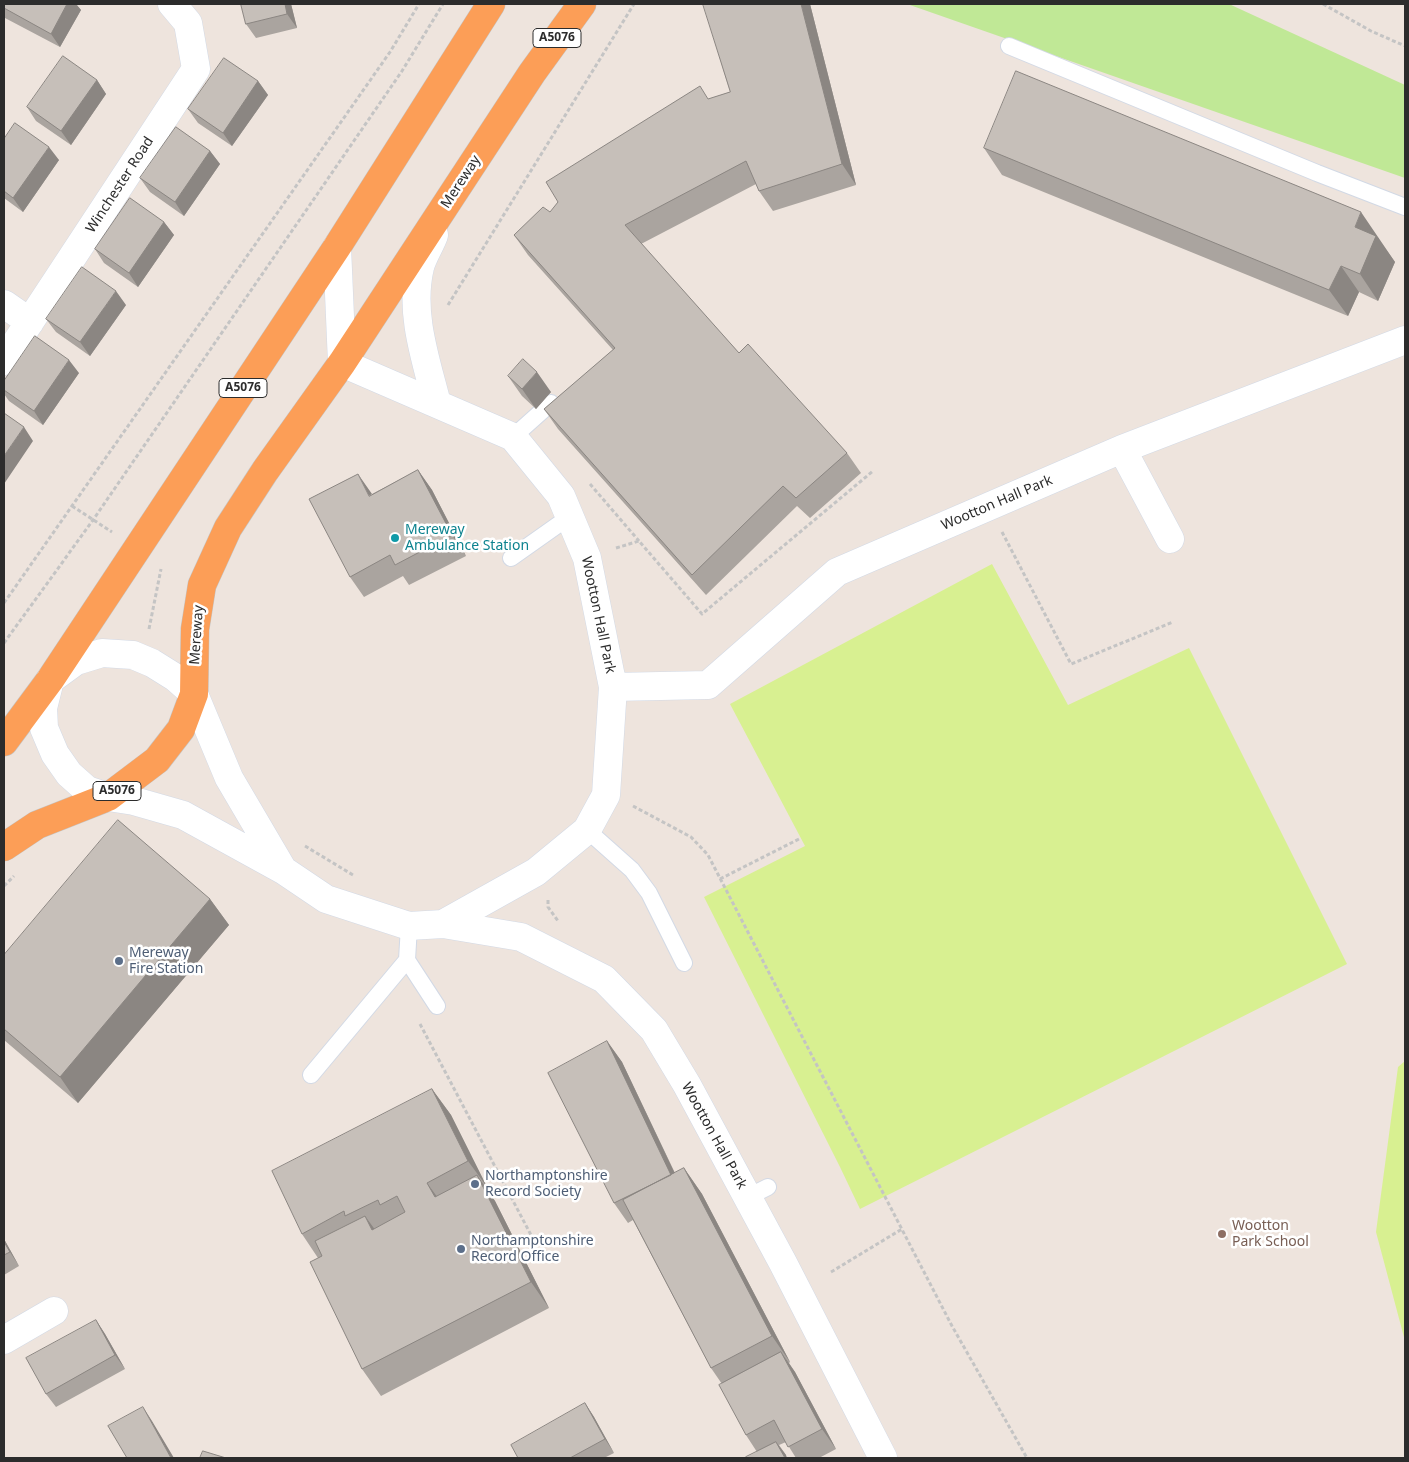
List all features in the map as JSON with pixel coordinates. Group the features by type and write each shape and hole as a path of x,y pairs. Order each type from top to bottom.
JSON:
{"highway":[{"name":"A5076","path":"4,742 50,680 337,247 492,4"},
{"name":"Mereway","path":"4,847 37,825 108,797 158,760 181,729 194,694 195,628 202,585 228,528 265,471 342,363 532,73 582,4"}],"street":[{"name":"Winchester Road","path":"4,361 196,69 188,23 172,4"},
{"path":"437,404 420,338 416,289 421,266 455,191"},
{"path":"337,247 342,363"},
{"path":"4,304 30,322"},
{"name":"Wootton Hall Park","path":"613,686 708,685 837,572 1122,449 1405,340"},
{"name":"Wootton Hall Park","path":"342,363 513,437 561,496 586,558 613,686 606,795 587,830"},
{"path":"1122,449 1170,539"},
{"path":"283,870 228,778 194,694 176,678 152,663 133,655 102,653 76,661 50,680 43,708 44,728 55,754 69,774 87,790 183,815 283,870 326,899 409,926 444,924 536,872 587,830"},
{"name":"Wootton Hall Park","path":"444,924 521,937 604,979 654,1030 686,1085 758,1192 883,1458"},
{"path":"4,1340 54,1311"}],"lane":[{"path":"1009,46 1317,173 1405,207"},
{"path":"513,437 551,402"},
{"path":"512,558 569,517"},
{"path":"587,830 632,870 649,893 684,963"},
{"path":"409,926 407,960 437,1006"},
{"path":"311,1075 407,960"}],"path":[{"path":"4,604 390,52 419,4"},
{"path":"4,643 92,520 402,71 443,4"},
{"path":"445,309 634,4"},
{"path":"1323,4 1372,32 1405,46"},
{"path":"618,547 640,541 702,614 873,470"},
{"path":"72,506 162,564 148,635"},
{"path":"1000,528 1071,664 1173,622"},
{"path":"626,802 691,837 708,855 952,1326 1027,1458"},
{"path":"720,879 801,838"},
{"path":"302,844 355,876"},
{"path":"417,1018 541,1254"},
{"path":"831,1272 902,1229"}],"green space":[{"path":"907,4 1229,4 1405,85 1405,178"},
{"path":"992,564 1068,705 1189,648 1347,964 860,1209 704,897 805,846 730,704"},
{"path":"1405,1061 1405,1341 1376,1232 1398,1067"}],"building":[{"path":"4,4 67,4 51,34 4,8"},
{"path":"241,4 285,4 287,14 246,24"},
{"path":"703,4 801,4 842,164 759,191 746,161 625,225 739,353 748,344 847,453 796,498 783,486 692,575 544,409 615,348 514,235 543,207 550,212 558,202 546,182 700,86 708,99 730,92"},
{"path":"63,56 97,80 61,131 27,107"},
{"path":"224,58 258,81 223,133 188,109"},
{"path":"1016,71 1361,212 1355,227 1376,236 1360,274 1341,266 1329,290 984,148"},
{"path":"15,123 49,147 13,198 4,191 4,139"},
{"path":"176,127 210,151 175,202 140,178"},
{"path":"130,198 164,222 129,273 95,249"},
{"path":"82,267 116,291 80,342 46,319"},
{"path":"35,336 69,360 34,411 4,390 4,381"},
{"path":"523,359 537,372 522,389 508,376"},
{"path":"4,413 24,427 4,456"},
{"name":"Mereway Ambulance Station","path":"418,470 452,535 395,565 390,555 350,577 309,499 358,474 369,496"},
{"name":"Mereway Fire Station","path":"118,820 210,899 60,1077 4,1029 4,955"},
{"path":"607,1041 671,1175 614,1203 548,1073"},
{"name":"Northamptonshire Record Office","path":"432,1089 468,1161 427,1183 435,1197 477,1175 531,1282 362,1369 310,1262 322,1256 315,1241 365,1216 372,1230 405,1212 397,1196 380,1205 378,1200 345,1216 344,1211 302,1234 272,1171"},
{"path":"684,1168 772,1336 711,1368 623,1200"},
{"path":"4,1242 10,1252 4,1255"},
{"path":"96,1320 115,1355 46,1394 26,1358"},
{"path":"781,1352 822,1429 788,1447 774,1420 746,1435 719,1385"},
{"path":"585,1403 605,1439 570,1458 518,1458 511,1445"},
{"path":"143,1407 171,1458 127,1458 108,1426"},
{"path":"776,1442 785,1458 746,1457"},
{"path":"203,1451 226,1458 200,1458"}],"place":[{"name":"Mereway Ambulance Station","path":"395,538"},
{"name":"Mereway Fire Station","path":"119,961"},
{"name":"Northamptonshire Record Society","path":"475,1184"},
{"name":"Wootton Park School","path":"1222,1234"},
{"name":"Northamptonshire Record Office","path":"461,1249"}]}
